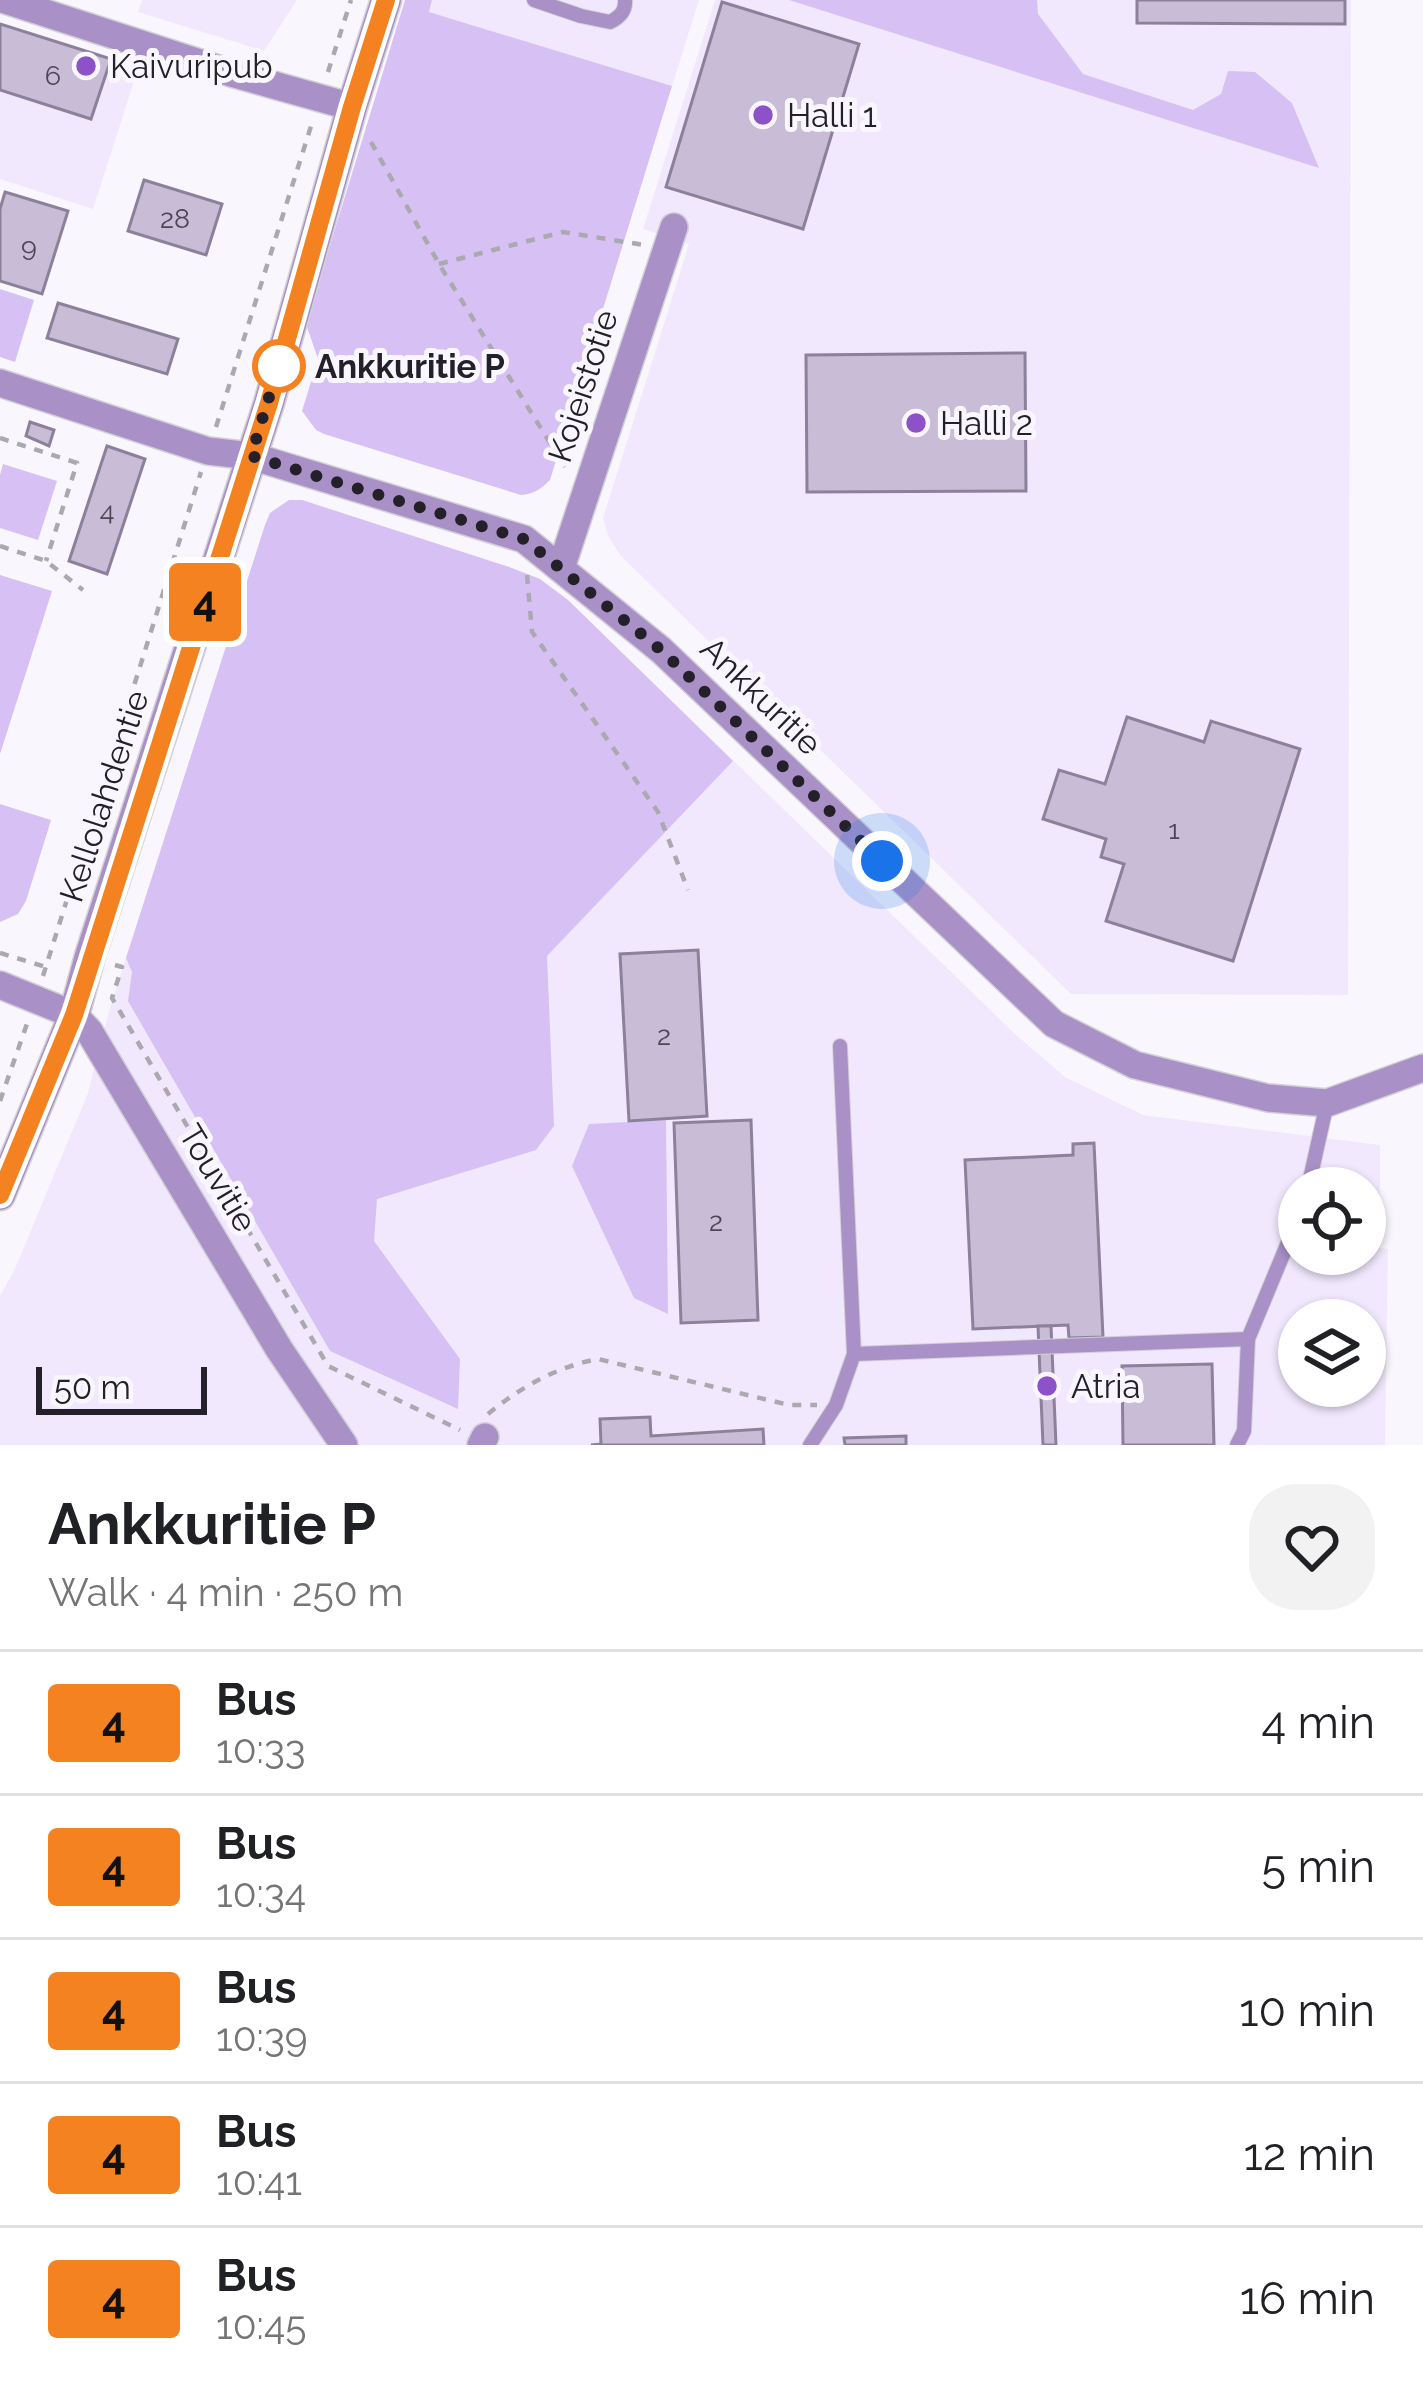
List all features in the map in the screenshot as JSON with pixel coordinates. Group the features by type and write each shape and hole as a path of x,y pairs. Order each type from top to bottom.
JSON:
{"street":[{"path":"5,0 352,107"},
{"name":"Kellolahdentie","path":"0,1196 74,1015 251,456 386,0"},
{"name":"Kojeistotie","path":"561,568 670,238"},
{"name":"Ankkuritie","path":"0,383 208,452 251,456 524,539 661,650 1054,1024 1135,1065 1268,1098 1327,1103 1423,1068"},
{"path":"0,985 74,1015"},
{"name":"Touvitie","path":"74,1015 89,1031 279,1349 344,1445"}],"lane":[{"path":"535,0 610,22 626,7 625,0"},
{"path":"809,1445 836,1405 854,1354 840,1046"},
{"path":"1313,1167 1327,1103"},
{"path":"1238,1445 1244,1431 1248,1339 1278,1267"},
{"path":"854,1354 1248,1339"}],"path":[{"path":"0,1101 351,0"},
{"path":"352,107 439,264 565,467"},
{"path":"439,264 563,232 670,238"},
{"path":"0,439 77,463 46,561"},
{"path":"524,539 532,632 658,812 688,890"},
{"path":"0,546 46,561 83,590"},
{"path":"0,953 46,967"},
{"path":"90,956 122,967 112,998 328,1366 478,1433 520,1389 574,1364 598,1359 789,1405 836,1405"}],"shaded area":[{"path":"142,0 297,0 264,51 138,12"},
{"path":"405,0 432,0 429,12 672,86 550,480 530,494 324,434 302,411 318,359 306,324"},
{"path":"432,0 699,0 672,86 428,12"},
{"path":"715,0 1351,0 1348,995 1071,994 620,555 603,518 689,244 643,229"},
{"path":"789,0 1037,0 1038,14 1083,74 1193,110 1221,94 1228,71 1255,72 1292,103 1319,168"},
{"path":"0,24 138,69 93,209 0,179"},
{"path":"0,289 34,300 15,362 0,357"},
{"path":"3,464 57,481 38,540 0,528"},
{"name":"Atria","path":"289,500 302,500 540,579 568,600 1065,1077 1143,1115 1380,1145 1380,1167 1278,1167 1278,1275 1386,1275 1388,1249 1386,1380 1386,1299 1278,1299 1278,1407 1386,1407 1385,1445 0,1445 0,1296 88,1093 108,1014 270,513"},
{"path":"289,500 302,500 540,579 568,600 733,761 547,956 554,1126 536,1150 377,1199 374,1241 460,1359 458,1409 330,1351 128,1001 132,972 126,958 265,525 270,513"},
{"path":"0,575 52,591 0,754"},
{"path":"0,804 51,820 26,901 18,914 0,922"},
{"path":"666,1120 668,1314 634,1298 572,1166 589,1124"}],"building":[{"path":"1137,0 1345,0 1345,24 1137,23"},
{"name":"Halli 1","path":"722,2 859,44 803,229 666,187"},
{"path":"0,24 111,59 91,119 0,90"},
{"path":"144,180 222,204 206,255 128,231"},
{"path":"5,192 68,211 42,294 0,281 0,209"},
{"path":"58,303 178,339 167,374 47,338"},
{"name":"Halli 2","path":"1025,353 1026,491 807,492 806,355"},
{"path":"30,422 54,430 49,446 26,436"},
{"path":"107,446 145,459 107,574 69,561"},
{"path":"1127,717 1204,742 1211,721 1300,749 1233,961 1106,921 1124,864 1101,857 1106,839 1043,819 1059,770 1105,784"},
{"path":"698,950 707,1116 629,1121 620,954"},
{"path":"751,1120 758,1320 681,1323 674,1123"},
{"path":"1094,1143 1103,1337 1069,1338 1068,1325 973,1329 965,1160 1073,1155 1073,1144"},
{"name":"Atria","path":"1038,1326 1051,1326 1056,1445 1043,1445"},
{"path":"1212,1364 1214,1445 1123,1445 1122,1366"},
{"path":"650,1417 651,1436 763,1429 764,1445 591,1445 601,1444 600,1419"},
{"path":"906,1436 906,1445 845,1445 844,1438"}],"bus line":[{"name":"4","path":"0,1195 74,1015 269,403 386,0"}],"place":[{"name":"Kaivuripub","path":"86,66"},
{"name":"Halli 1","path":"763,115"},
{"name":"Ankkuritie P","path":"279,366"},
{"name":"Halli 2","path":"916,423"},
{"name":"Atria","path":"1047,1386"}],"route":[{"path":"279,366 280,361 251,456 524,539 661,650 882,861"}]}
